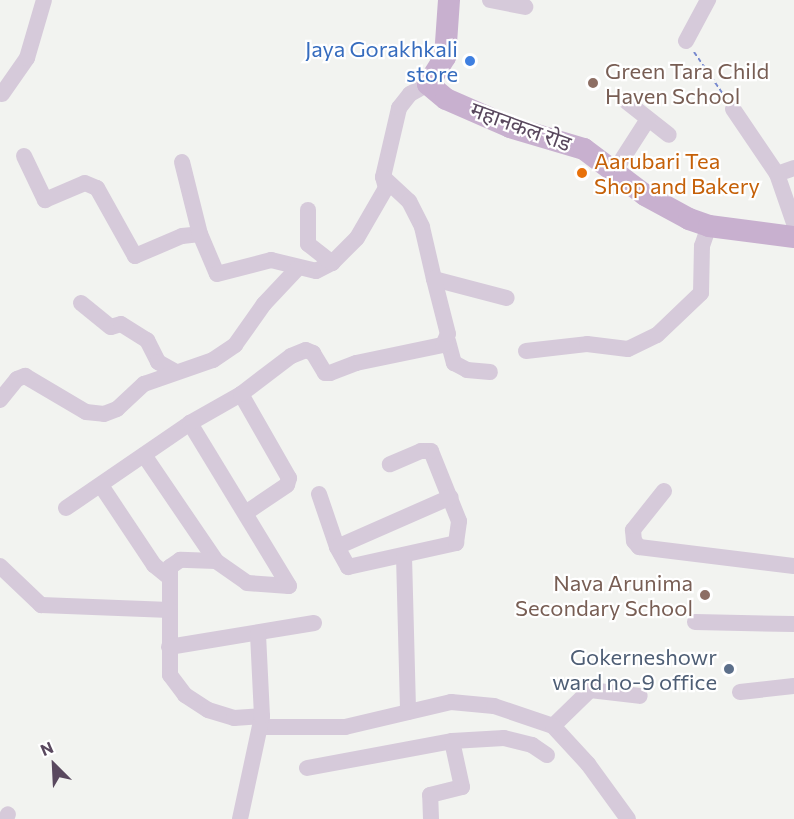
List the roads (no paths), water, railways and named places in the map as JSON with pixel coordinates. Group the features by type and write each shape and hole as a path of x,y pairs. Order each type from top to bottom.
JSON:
{"main road":[{"path":"428,84 445,57 449,0"},
{"name":"महानकल रोड","path":"428,84 446,99 510,127 584,149 668,208 709,226 794,237"}],"street":[{"path":"2,94 27,58 44,0"},
{"path":"490,0 525,8"},
{"path":"686,41 708,0"},
{"path":"182,162 200,234 217,274 272,260 297,269 316,271 332,263 357,238 386,188 383,177 399,108 410,94 428,84"},
{"path":"627,102 669,135"},
{"path":"733,109 777,174 794,223"},
{"path":"614,172 648,119"},
{"path":"24,156 45,200 85,183 97,188 133,255 182,236 200,234"},
{"path":"777,174 794,168"},
{"path":"383,177 400,190 417,218 454,363 467,370 490,372"},
{"path":"308,210 308,244 332,263"},
{"path":"526,351 587,344 628,349 657,335 701,293 702,246 709,226"},
{"path":"0,400 17,379 25,376 86,412 104,414 117,409 144,384 213,360 235,345 264,304 297,269"},
{"path":"434,279 507,298"},
{"path":"81,303 111,327 121,324 147,340 158,362 176,372"},
{"path":"66,508 102,487 190,423 241,394 306,350 313,352 325,373 330,373 448,341"},
{"path":"241,394 289,478 287,484 247,512"},
{"path":"144,455 216,561 247,583 289,586 247,512 190,423"},
{"path":"319,494 337,547 348,567 456,543 459,521 431,451 421,451 390,464"},
{"path":"102,487 154,565 169,578"},
{"path":"664,491 633,530 634,542 639,547 794,566"},
{"path":"337,547 451,497"},
{"path":"404,556 408,712"},
{"path":"216,561 172,563 169,578 170,675 186,695 208,710 234,718 345,728 451,702 472,703 553,726 588,764 628,819"},
{"path":"0,566 41,605 170,610"},
{"path":"169,647 314,622"},
{"path":"695,622 794,624"},
{"path":"240,819 261,721 258,633"},
{"path":"740,692 794,686"},
{"path":"553,726 590,690 640,696"},
{"path":"307,768 452,741 504,738 532,745 547,755"},
{"path":"430,819 430,795 462,787 452,741"}],"place":[{"name":"Jaya Gorakhkali store","path":"470,61"},
{"name":"Green Tara Child Haven School","path":"593,83"},
{"name":"Aarubari Tea Shop and Bakery","path":"582,173"},
{"name":"Nava Arunima Secondary School","path":"705,595"},
{"name":"Gokerneshowr ward no-9 office","path":"729,669"}]}
